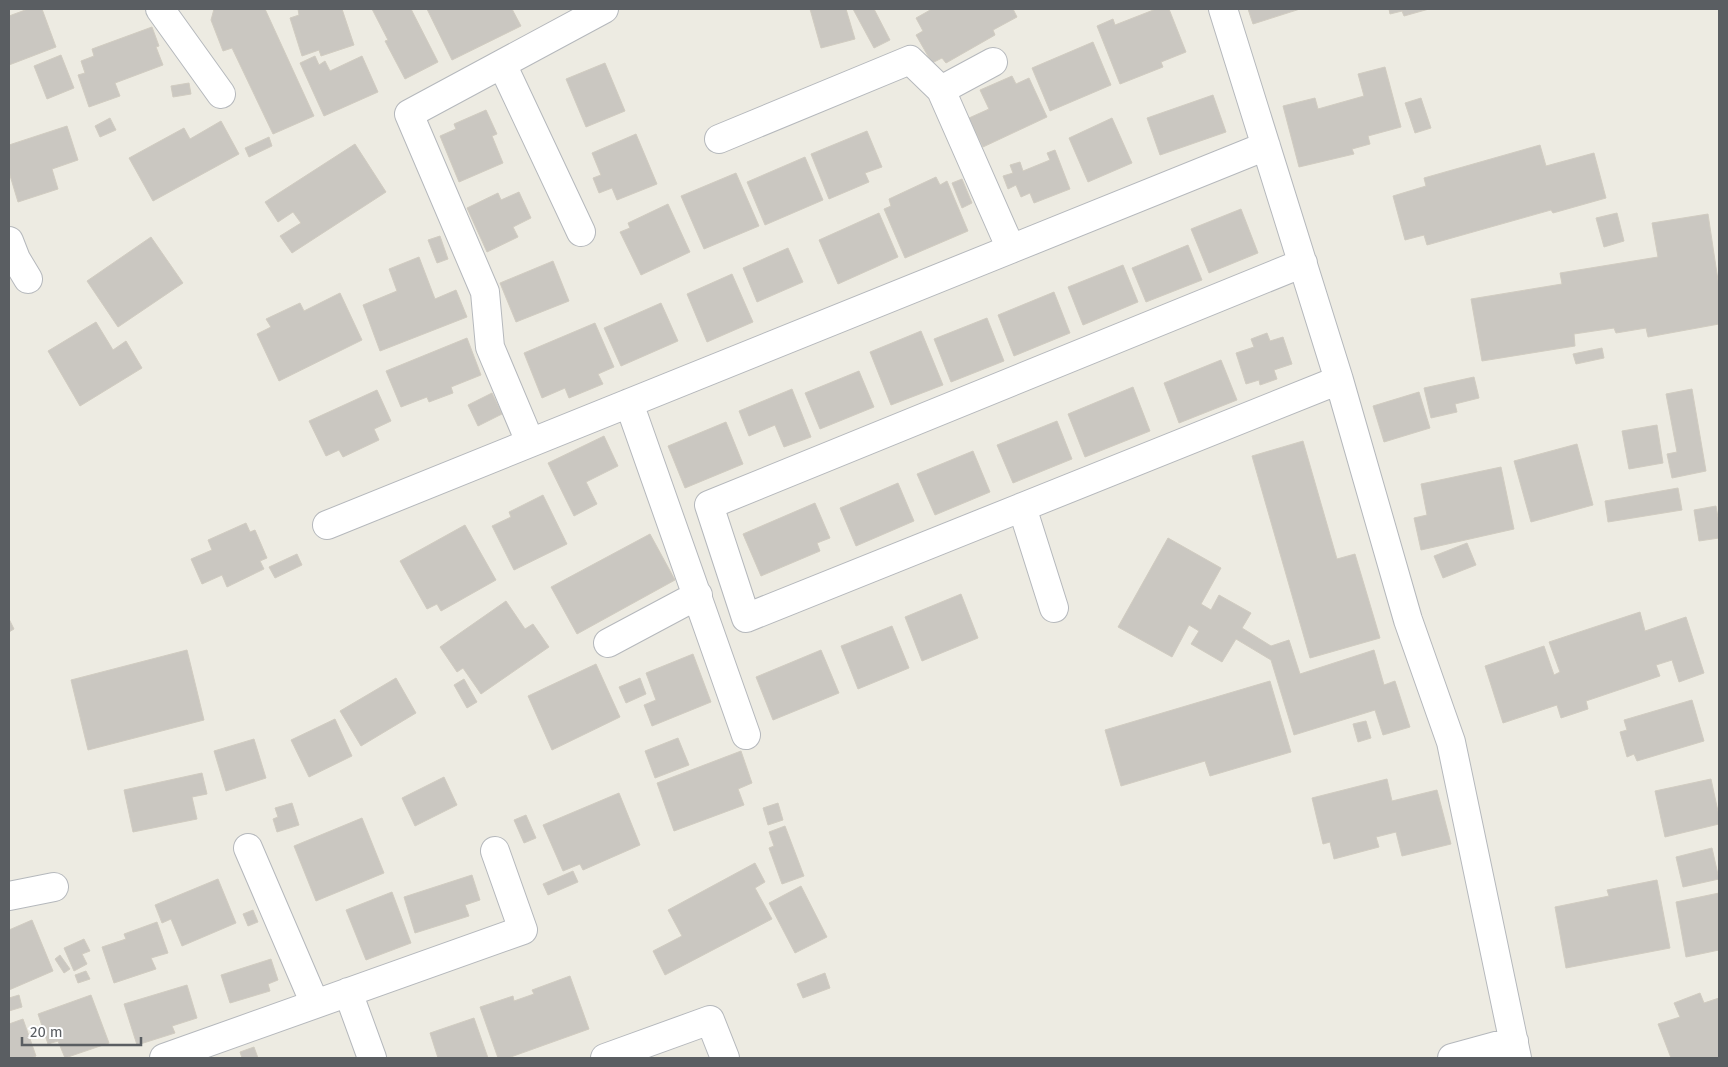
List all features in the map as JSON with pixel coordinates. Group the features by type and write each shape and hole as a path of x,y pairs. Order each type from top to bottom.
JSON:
{"street":[{"path":"160,9 221,94"},
{"path":"530,442 490,347 485,292 409,114 604,9"},
{"path":"1223,9 1340,380 1408,620 1451,742 1515,1050 1452,1058"},
{"path":"719,139 910,60 941,90 1010,249"},
{"path":"941,90 993,62"},
{"path":"502,64 582,232"},
{"path":"327,524 1266,146"},
{"path":"9,241 16,259 28,279"},
{"path":"1303,263 709,505 746,618 1340,380"},
{"path":"629,402 746,735"},
{"path":"1022,507 1054,608"},
{"path":"608,643 698,595"},
{"path":"248,848 315,1004"},
{"path":"164,1058 523,930 495,851"},
{"path":"9,896 54,887"},
{"path":"348,992 372,1058"},
{"path":"606,1058 710,1020 725,1058"}],"building":[{"path":"28,9 42,9 56,47 9,65 9,16"},
{"path":"214,9 265,9 314,116 273,134 232,48 223,51 211,20"},
{"path":"298,9 342,9 354,45 321,56 319,50 302,56 290,18 299,15"},
{"path":"372,9 411,9 438,62 405,79 385,41 388,40"},
{"path":"427,9 512,9 521,26 452,60"},
{"path":"810,9 846,9 855,39 821,48"},
{"path":"853,9 874,9 890,40 874,48"},
{"path":"932,9 1013,9 1017,17 993,30 995,35 946,63 942,58 932,63 916,35 923,31 916,18"},
{"path":"1156,9 1169,9 1186,52 1161,62 1163,67 1120,84 1097,26 1113,19 1115,25"},
{"path":"1248,9 1300,9 1253,24"},
{"path":"1389,9 1429,9 1404,16 1402,11 1390,14"},
{"path":"152,27 159,46 156,47 163,65 115,83 120,96 89,107 78,75 85,73 81,61 94,56 92,49"},
{"path":"1093,42 1111,85 1050,111 1032,68"},
{"path":"61,55 74,88 47,99 34,66"},
{"path":"315,56 319,65 325,61 330,71 362,56 378,92 324,116 300,63"},
{"path":"605,63 625,111 586,127 566,79"},
{"path":"1385,67 1401,127 1368,136 1370,144 1352,149 1354,154 1299,167 1283,106 1315,98 1318,109 1364,96 1358,74"},
{"path":"1012,76 1016,84 1029,78 1047,117 983,147 969,118 989,109 980,90"},
{"path":"189,83 191,94 173,97 171,86"},
{"path":"1213,95 1226,132 1160,155 1147,118"},
{"path":"1421,98 1431,128 1415,133 1405,103"},
{"path":"486,110 497,134 492,136 503,163 459,182 440,136 456,129 454,124"},
{"path":"110,118 116,130 100,137 95,126"},
{"path":"1112,118 1132,163 1088,182 1069,138"},
{"path":"221,121 239,154 153,201 129,158 184,128 190,139"},
{"path":"67,126 78,160 52,169 58,189 18,202 9,172 9,145"},
{"path":"867,131 882,167 865,173 869,182 829,199 811,154"},
{"path":"636,134 657,184 617,200 612,188 599,193 593,178 601,175 592,153"},
{"path":"269,137 272,146 249,157 245,148"},
{"path":"355,144 386,192 292,253 280,236 301,223 293,212 278,222 265,202"},
{"path":"1540,145 1546,166 1594,153 1606,198 1553,213 1551,210 1427,245 1424,235 1405,240 1393,196 1426,186 1424,178"},
{"path":"1055,150 1070,189 1034,203 1030,193 1021,197 1016,185 1008,189 1003,176 1013,173 1010,165 1020,162 1023,171 1050,160 1047,153"},
{"path":"805,157 823,200 765,225 747,182"},
{"path":"736,173 759,226 704,249 681,196"},
{"path":"936,177 940,185 947,181 968,231 905,258 884,209 891,206 889,199"},
{"path":"962,179 972,203 962,208 952,183"},
{"path":"519,192 531,218 513,227 518,237 487,252 467,208 498,193 501,200"},
{"path":"668,204 690,252 641,275 620,232 630,228 628,223"},
{"path":"1241,209 1258,253 1209,273 1191,229"},
{"path":"879,213 898,257 838,284 819,240"},
{"path":"1617,213 1624,241 1604,247 1596,218"},
{"path":"1708,214 1719,287 1719,324 1648,337 1646,328 1616,333 1614,328 1574,334 1575,346 1482,361 1471,299 1562,284 1560,273 1658,257 1652,223"},
{"path":"440,236 448,259 437,263 428,240"},
{"path":"151,237 183,283 118,327 87,281"},
{"path":"1188,245 1202,280 1146,302 1132,268"},
{"path":"788,248 803,282 757,302 743,268"},
{"path":"419,257 435,299 456,290 467,317 380,351 363,305 397,291 389,269"},
{"path":"553,261 569,301 516,322 500,283"},
{"path":"1123,265 1138,302 1083,325 1068,287"},
{"path":"732,274 753,322 707,342 687,294"},
{"path":"1054,292 1070,333 1014,356 998,315"},
{"path":"340,293 362,340 279,381 257,334 271,327 266,319 300,303 304,311"},
{"path":"661,303 678,341 621,366 604,328"},
{"path":"987,318 1004,361 951,382 934,339"},
{"path":"96,322 113,350 126,341 142,368 80,406 48,351"},
{"path":"595,323 614,367 598,374 603,384 569,398 565,388 542,398 524,353"},
{"path":"921,331 943,385 891,405 870,352"},
{"path":"1267,333 1270,341 1283,337 1292,364 1274,370 1277,379 1260,385 1259,380 1246,384 1236,353 1254,347 1251,339"},
{"path":"467,338 481,375 451,387 453,393 429,402 427,397 401,407 386,371"},
{"path":"1602,348 1604,358 1576,364 1573,354"},
{"path":"1221,360 1237,400 1179,423 1164,383"},
{"path":"859,371 874,407 820,429 805,393"},
{"path":"1474,377 1479,398 1455,404 1457,412 1431,418 1424,388"},
{"path":"1133,387 1150,431 1085,457 1068,414"},
{"path":"792,389 811,437 784,447 775,425 749,436 739,411"},
{"path":"1692,389 1706,471 1672,478 1667,454 1677,452 1666,394"},
{"path":"377,390 391,421 374,429 379,440 343,457 339,450 326,456 309,421"},
{"path":"1419,392 1430,428 1384,442 1373,406"},
{"path":"492,393 502,414 478,426 468,405"},
{"path":"1057,421 1072,459 1013,483 997,445"},
{"path":"726,422 743,464 685,488 668,446"},
{"path":"1657,425 1663,463 1629,469 1622,431"},
{"path":"604,436 618,466 586,482 597,504 574,516 548,463"},
{"path":"1303,441 1337,559 1355,554 1380,638 1310,658 1252,456"},
{"path":"1577,444 1593,505 1531,522 1514,461"},
{"path":"973,451 990,492 935,515 917,474"},
{"path":"1501,467 1514,529 1421,550 1414,518 1427,515 1421,484"},
{"path":"898,483 914,521 856,546 840,508"},
{"path":"1678,488 1682,510 1608,522 1605,501"},
{"path":"543,495 567,544 514,570 492,526 511,517 509,512"},
{"path":"815,503 830,538 817,543 820,551 761,576 743,534"},
{"path":"1716,506 1719,538 1699,541 1694,510"},
{"path":"246,523 250,532 255,530 267,558 260,561 264,569 227,587 222,575 202,584 191,559 212,550 208,540"},
{"path":"465,525 496,580 441,611 437,604 427,609 400,561"},
{"path":"650,534 675,580 577,634 551,587"},
{"path":"1168,538 1221,568 1201,604 1211,610 1219,595 1251,613 1242,628 1271,646 1289,640 1300,674 1374,650 1384,685 1395,681 1410,727 1383,735 1375,710 1294,735 1271,660 1236,639 1222,662 1191,644 1199,631 1189,625 1172,657 1118,627"},
{"path":"1467,543 1476,565 1443,578 1434,556"},
{"path":"297,554 302,565 275,578 269,567"},
{"path":"961,594 978,638 922,661 905,617"},
{"path":"506,601 525,629 533,624 549,647 481,694 463,668 457,672 440,647"},
{"path":"1640,612 1645,631 1686,617 1704,673 1679,682 1672,660 1656,665 1660,676 1586,701 1588,709 1561,718 1557,705 1503,723 1485,666 1544,646 1554,675 1560,672 1549,642"},
{"path":"9,619 14,629 9,632"},
{"path":"892,626 909,668 858,689 841,646"},
{"path":"187,650 204,720 88,750 71,680"},
{"path":"821,650 839,693 773,720 756,677"},
{"path":"693,654 711,702 652,726 644,705 656,700 646,673"},
{"path":"596,664 620,717 552,750 528,696"},
{"path":"396,678 416,713 361,746 340,711"},
{"path":"640,678 646,694 626,703 619,687"},
{"path":"464,679 477,702 467,708 454,685"},
{"path":"1270,681 1291,752 1210,776 1205,761 1121,786 1105,730"},
{"path":"1692,700 1704,741 1637,761 1634,754 1627,757 1620,732 1627,730 1624,720"},
{"path":"335,719 352,756 309,777 291,740"},
{"path":"1366,721 1371,738 1358,742 1353,724"},
{"path":"678,738 689,765 655,778 645,751"},
{"path":"254,739 266,778 226,791 214,751"},
{"path":"741,751 752,783 738,789 744,805 674,831 657,783"},
{"path":"202,773 207,794 192,797 197,819 133,832 124,790"},
{"path":"444,777 457,805 415,826 402,798"},
{"path":"1387,779 1392,801 1437,790 1451,844 1402,856 1396,832 1376,837 1379,847 1334,859 1330,842 1323,844 1312,798"},
{"path":"1711,779 1719,824 1665,837 1655,791"},
{"path":"619,793 640,845 583,870 580,864 563,871 543,825"},
{"path":"292,803 299,825 277,832 273,819 278,817 275,808"},
{"path":"778,803 783,820 768,825 763,808"},
{"path":"526,815 536,838 524,843 514,820"},
{"path":"362,818 384,873 316,901 294,846"},
{"path":"785,826 804,876 782,884 769,848 774,846 769,832"},
{"path":"1712,848 1719,879 1683,887 1676,857"},
{"path":"755,863 765,882 755,888 772,919 665,975 653,951 682,936 668,910"},
{"path":"573,871 578,882 548,895 543,884"},
{"path":"472,875 480,900 465,905 469,916 415,933 404,897"},
{"path":"218,879 236,923 182,946 171,919 162,923 155,905"},
{"path":"1657,880 1670,948 1566,968 1555,907 1609,896 1607,890"},
{"path":"801,886 827,937 795,953 769,903"},
{"path":"392,892 411,943 366,960 346,910"},
{"path":"1719,893 1719,950 1686,957 1676,902"},
{"path":"253,910 258,922 248,926 243,914"},
{"path":"32,920 53,971 9,990 9,930"},
{"path":"157,922 168,953 151,958 156,969 114,983 102,947 126,939 124,934"},
{"path":"84,939 90,951 82,954 87,964 74,971 64,948"},
{"path":"60,955 70,969 64,973 55,959"},
{"path":"271,959 278,980 268,984 270,991 230,1003 221,975"},
{"path":"86,971 90,979 78,983 75,975"},
{"path":"825,973 830,988 803,998 797,984"},
{"path":"570,976 589,1029 508,1058 498,1058 480,1007 513,996 514,1001 534,994 532,990"},
{"path":"187,985 197,1018 172,1026 175,1033 137,1045 124,1004"},
{"path":"1700,993 1704,1003 1719,998 1719,1058 1671,1058 1658,1024 1680,1017 1674,1003"},
{"path":"19,995 22,1007 9,1011 9,998"},
{"path":"91,995 109,1043 65,1058 58,1041 48,1044 38,1014"},
{"path":"474,1018 488,1058 438,1058 430,1033"},
{"path":"23,1019 36,1056 31,1058 9,1058 9,1024"},
{"path":"254,1047 258,1058 242,1058 240,1052"}]}
